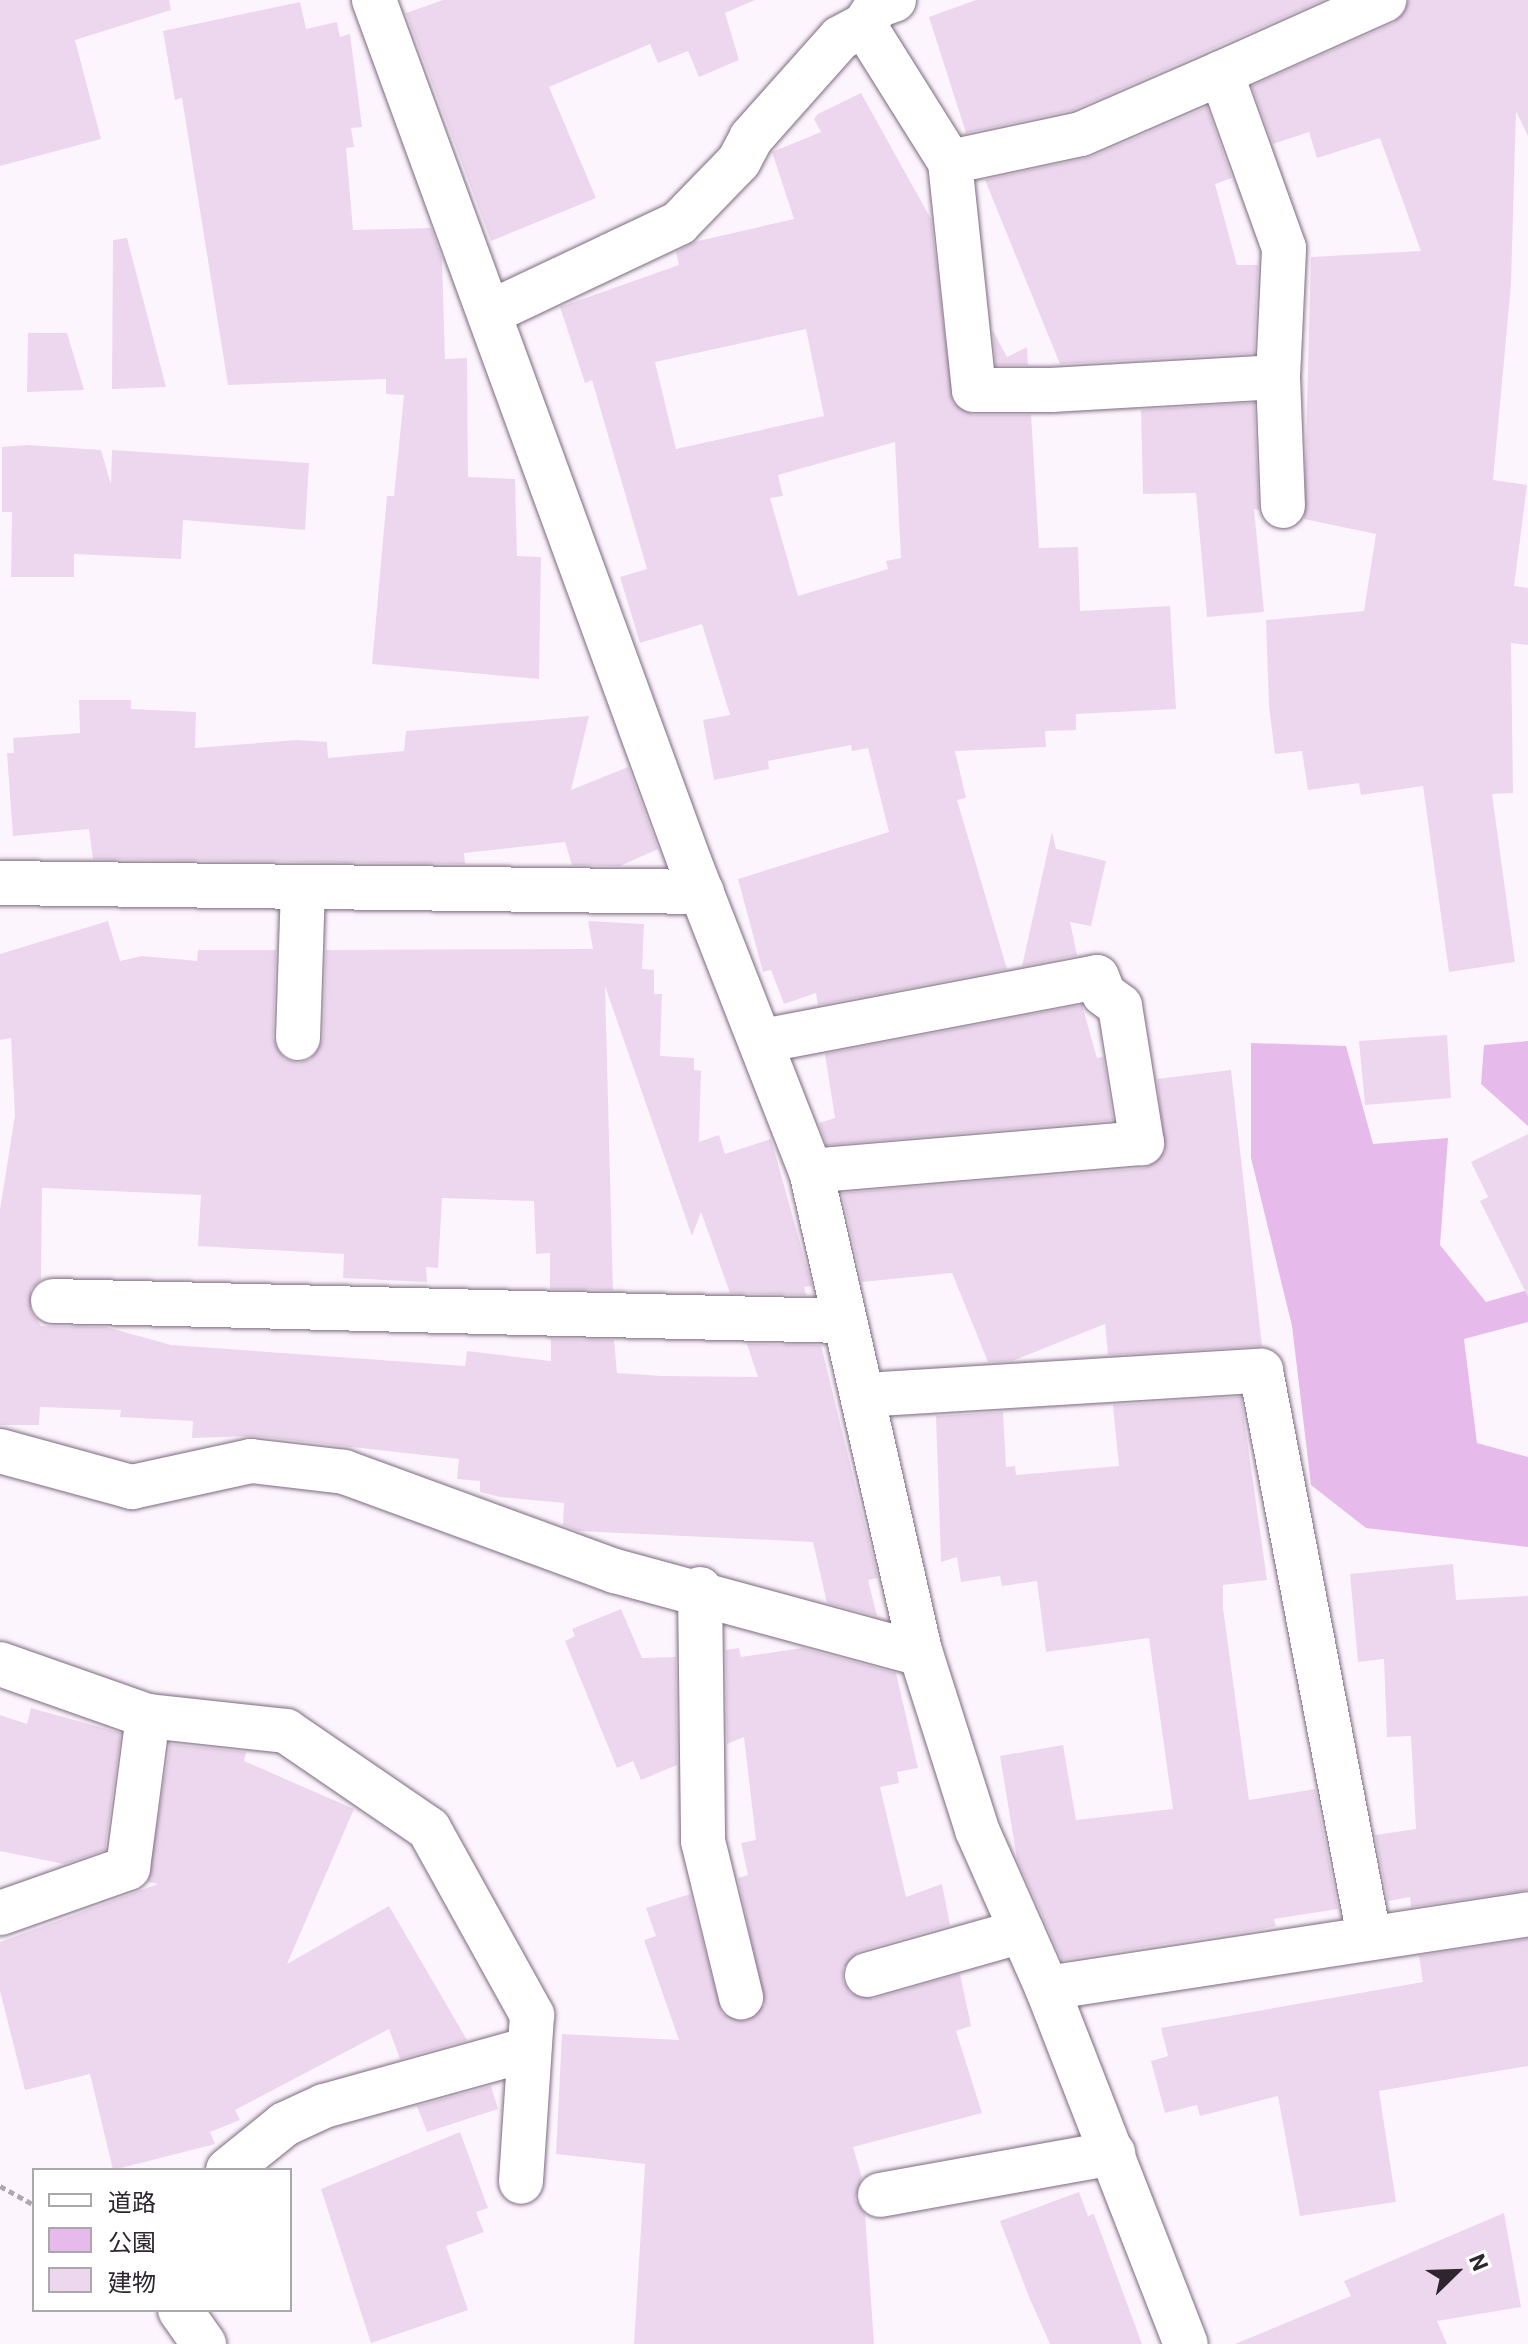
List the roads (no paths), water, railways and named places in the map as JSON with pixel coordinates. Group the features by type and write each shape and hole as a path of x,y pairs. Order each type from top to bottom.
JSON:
{"street":[{"path":"374,0 437,182 491,312 702,892 811,1171 921,1654 977,1830 1047,1988 1186,2344"},
{"path":"950,162 1081,134 1384,0"},
{"path":"491,312 679,223 739,161 751,138 840,38 879,12 950,162 974,390 1278,377"},
{"path":"1221,73 1284,248 1278,377 1283,506"},
{"path":"0,883 702,892"},
{"path":"298,1038 303,889"},
{"path":"762,1041 1097,977 1104,994 1120,1006 1142,1143 811,1171"},
{"path":"53,1301 844,1321"},
{"path":"863,1395 1261,1371 1369,1936"},
{"path":"0,1451 132,1487 251,1461 344,1472 615,1571 700,1589 921,1654"},
{"path":"700,1589 703,1841 741,1997"},
{"path":"0,1664 148,1716 286,1731 429,1829 532,2015 526,2050 521,2182"},
{"path":"0,1913 128,1868 148,1716"},
{"path":"1047,1988 1369,1936 1528,1914"},
{"path":"867,1975 1022,1931"},
{"path":"230,2168 285,2124 324,2106 526,2050"},
{"path":"880,2195 1113,2153"},
{"path":"181,2312 204,2344"}]}
